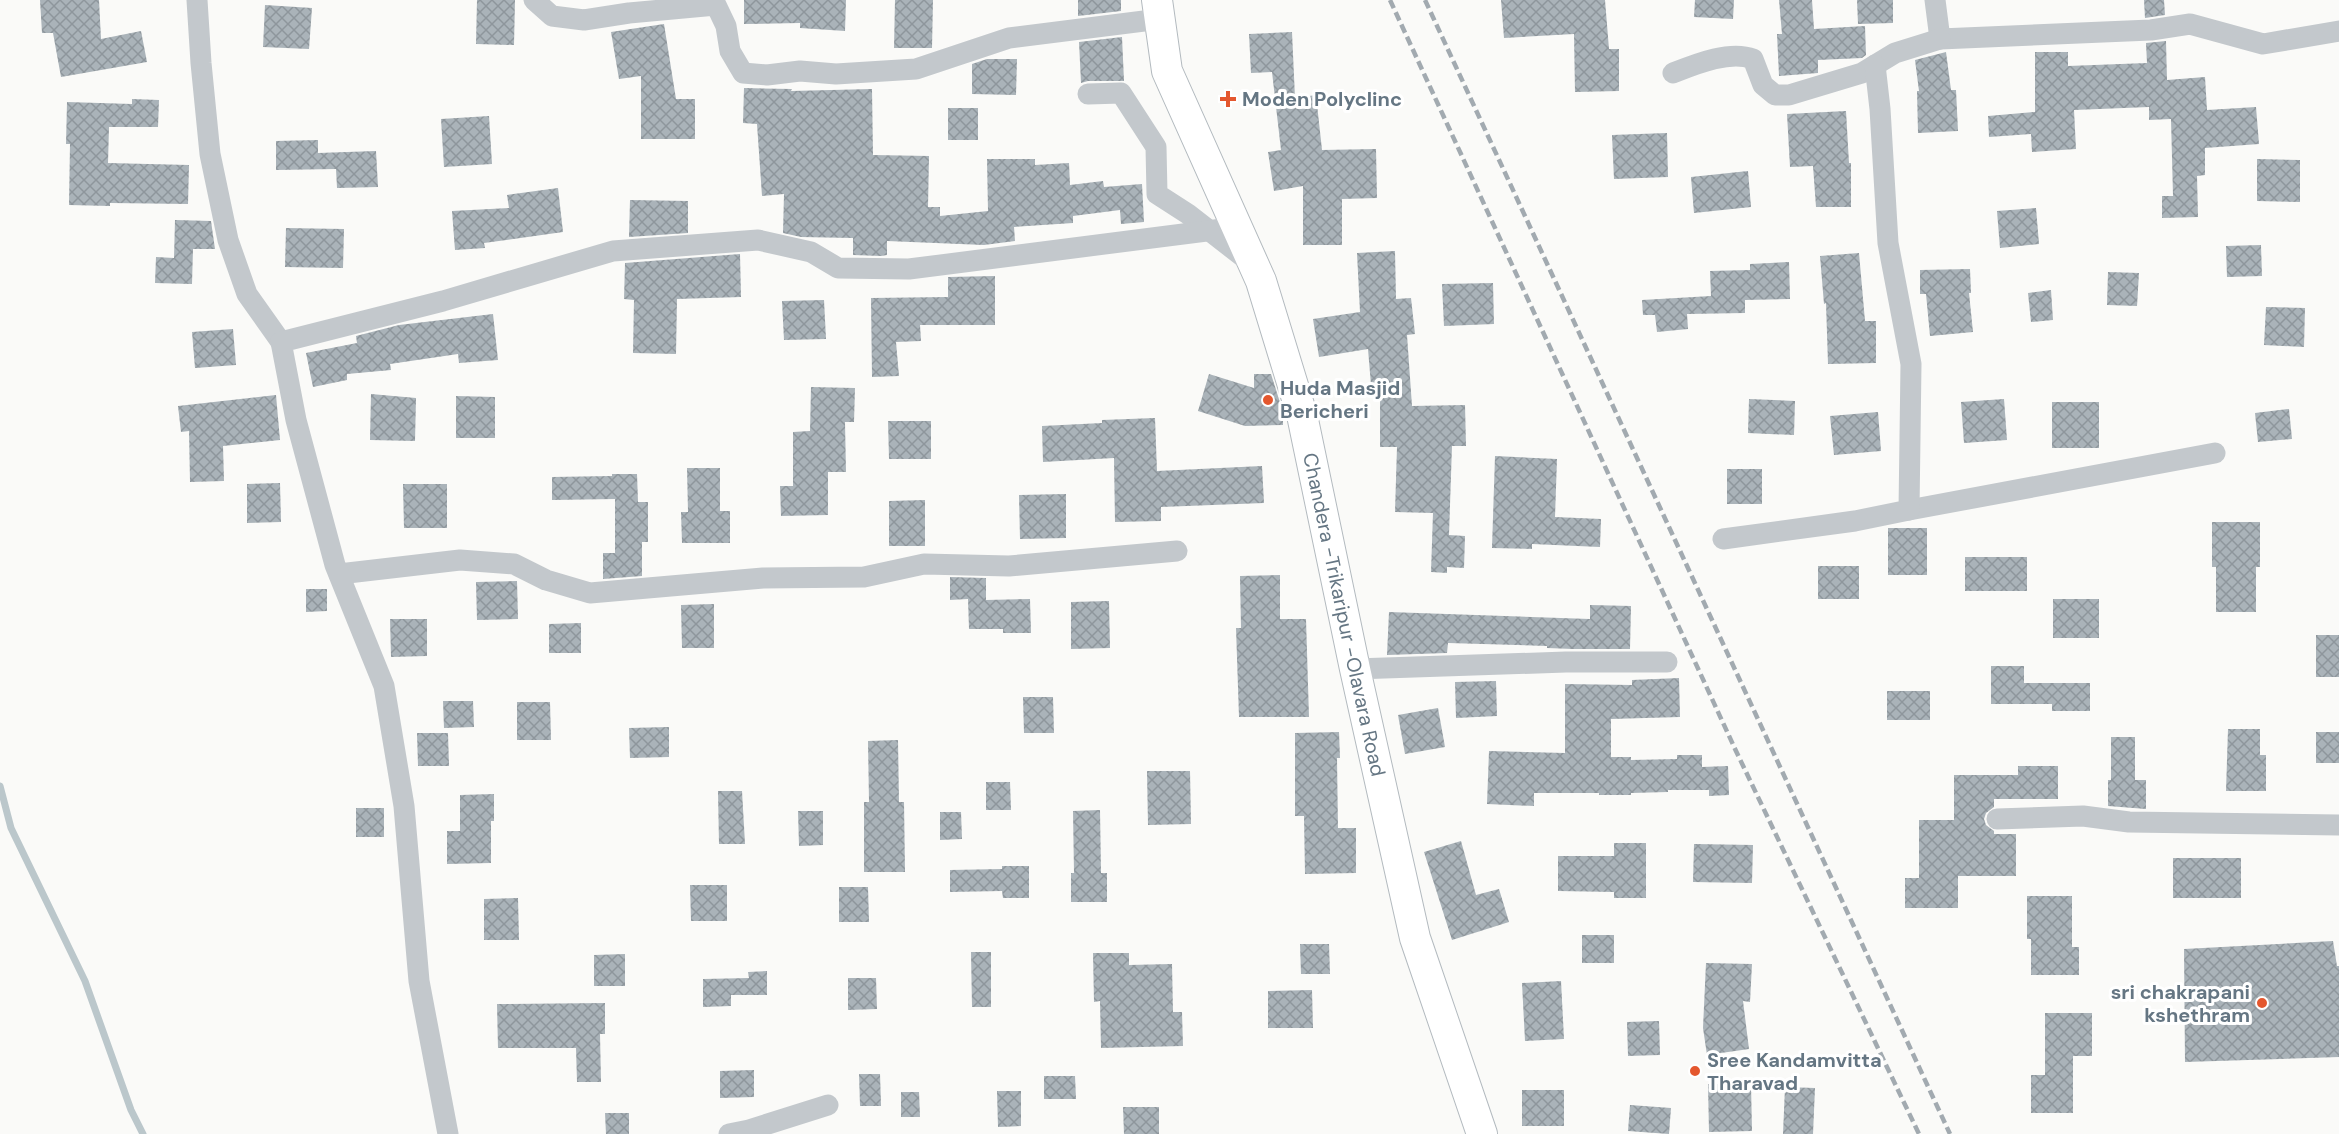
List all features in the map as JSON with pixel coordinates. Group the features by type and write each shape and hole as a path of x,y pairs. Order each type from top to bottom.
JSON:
{"main road":[{"name":"Chandera -Trikaripur -Olavara Road","path":"1158,9 1167,71 1224,229 1254,266 1261,281 1302,415 1355,669 1415,938 1482,1134"}],"street":[{"path":"197,0 210,154 228,240 248,294 282,342 296,420 339,574 384,686 404,806 419,981 448,1134"},
{"path":"534,0 552,16 584,20 629,13 716,5 726,26 730,51 743,73 767,75 800,71 836,74 916,69 1009,38 1158,9"},
{"path":"1935,0 1940,39"},
{"path":"1673,73 1693,65 1743,55 1753,59 1764,86 1775,95 1789,95 1862,73 1894,53 1940,39 2151,30 2190,24 2263,44 2339,31"},
{"path":"1875,65 1888,243 1911,364 1909,510"},
{"path":"1088,94 1121,93 1156,147 1157,194 1224,229"},
{"path":"282,342 442,301 614,251 758,240 812,252 838,268 909,269 1224,229"},
{"path":"1723,539 1855,521 2214,453"},
{"path":"339,574 460,560 503,563 514,564 546,580 590,593 763,578 864,577 924,564 1010,566 1177,551"},
{"path":"1355,669 1566,662 1667,662"},
{"path":"1997,819 2083,816 2129,822 2339,825"},
{"path":"729,1134 828,1105"}],"building":[{"path":"40,0 99,0 101,39 141,31 147,62 61,77 53,33 42,33"},
{"path":"477,0 515,0 514,45 476,44"},
{"path":"744,0 846,0 845,31 800,28 800,23 744,24"},
{"path":"895,0 933,0 932,48 894,48"},
{"path":"1078,0 1121,0 1121,11 1078,16"},
{"path":"1501,0 1605,0 1609,49 1619,49 1619,91 1575,92 1574,34 1504,38"},
{"path":"1695,0 1734,0 1733,19 1694,17"},
{"path":"1779,0 1812,0 1814,29 1865,26 1866,55 1862,58 1818,60 1818,73 1779,76 1777,34 1782,34"},
{"path":"1857,0 1893,0 1893,23 1858,24"},
{"path":"2144,0 2164,0 2165,15 2145,18"},
{"path":"265,5 312,8 309,49 263,47"},
{"path":"664,24 676,99 695,99 695,139 641,139 641,76 619,79 611,32"},
{"path":"1292,32 1295,98 1316,95 1322,150 1376,149 1377,198 1342,199 1342,245 1303,245 1303,186 1274,191 1268,152 1281,150 1272,72 1251,73 1249,34"},
{"path":"1122,37 1124,81 1081,83 1079,42"},
{"path":"2166,41 2167,80 2205,77 2207,110 2256,107 2259,144 2205,148 2205,175 2197,176 2198,217 2162,218 2162,196 2173,196 2171,119 2149,120 2149,107 2074,110 2076,149 2032,152 2031,134 1989,137 1988,116 2035,112 2035,52 2068,52 2068,66 2147,63 2146,43"},
{"path":"1946,52 1951,90 1956,90 1958,131 1918,133 1917,91 1919,91 1915,60"},
{"path":"987,59 1017,59 1016,95 972,94 972,64"},
{"path":"744,88 792,89 791,91 872,89 873,155 929,156 928,207 940,207 940,216 988,211 987,159 1035,159 1035,165 1069,163 1070,185 1103,181 1104,187 1142,184 1144,222 1121,224 1120,210 1073,216 1073,223 1014,227 1015,241 984,245 887,241 887,255 881,256 853,255 853,238 801,237 783,233 784,194 762,196 757,124 743,123"},
{"path":"132,99 159,100 158,127 109,127 108,163 189,165 188,204 69,205 70,144 66,144 67,102 132,104"},
{"path":"948,108 978,108 978,140 948,140"},
{"path":"1846,111 1849,163 1851,163 1851,207 1816,207 1813,166 1790,167 1787,114"},
{"path":"489,116 492,164 444,167 441,119"},
{"path":"1667,133 1668,177 1614,179 1612,135"},
{"path":"318,140 318,153 376,151 378,187 337,188 336,169 276,170 276,141"},
{"path":"2257,159 2300,160 2300,202 2257,201"},
{"path":"1748,171 1751,207 1694,213 1691,177"},
{"path":"558,188 563,232 484,243 485,248 455,250 452,211 509,208 507,195"},
{"path":"630,200 688,201 688,233 629,237"},
{"path":"2036,208 2039,244 2000,248 1997,211"},
{"path":"175,220 211,221 215,249 193,249 192,284 155,283 156,257 174,258"},
{"path":"286,228 344,229 343,268 285,267"},
{"path":"2261,245 2262,276 2227,277 2226,246"},
{"path":"1395,251 1396,299 1411,298 1415,334 1407,335 1412,406 1465,405 1466,446 1452,446 1449,535 1465,536 1464,568 1447,567 1447,573 1431,572 1433,513 1395,512 1397,447 1380,447 1380,397 1372,397 1368,349 1319,357 1313,319 1360,312 1357,253"},
{"path":"1859,253 1865,321 1876,321 1876,363 1828,364 1826,303 1824,304 1820,256"},
{"path":"740,254 741,297 677,299 676,354 633,353 634,300 624,299 625,263"},
{"path":"1789,262 1790,299 1745,300 1745,313 1687,314 1688,329 1657,332 1655,315 1643,315 1642,300 1711,296 1710,271 1750,270 1750,264"},
{"path":"1970,269 1971,293 1969,293 1973,332 1930,336 1926,294 1920,294 1920,270"},
{"path":"2108,272 2139,273 2137,306 2107,305"},
{"path":"995,276 995,325 920,325 921,341 896,342 899,376 872,377 871,298 948,297 948,277"},
{"path":"1493,283 1494,324 1444,326 1442,284"},
{"path":"2051,290 2053,320 2031,322 2028,293"},
{"path":"824,300 826,339 784,340 782,301"},
{"path":"2266,307 2305,308 2304,347 2264,345"},
{"path":"493,314 498,360 459,363 458,354 390,364 391,370 347,374 347,380 313,387 306,353 357,343 356,336 399,325"},
{"path":"233,329 236,365 195,368 192,332"},
{"path":"1209,374 1254,388 1254,374 1271,374 1283,412 1283,425 1245,426 1198,411"},
{"path":"811,387 855,388 854,422 845,422 846,472 828,472 828,515 781,516 780,486 793,486 793,432 810,431"},
{"path":"371,394 416,398 415,441 370,440"},
{"path":"276,395 280,440 223,446 224,481 190,482 189,431 181,432 178,406"},
{"path":"456,396 495,397 495,438 456,438"},
{"path":"1749,399 1795,401 1794,435 1748,433"},
{"path":"2004,399 2007,440 1964,443 1961,402"},
{"path":"2052,402 2099,402 2099,448 2052,448"},
{"path":"2289,409 2292,439 2258,442 2255,413"},
{"path":"1878,412 1881,451 1834,455 1830,416"},
{"path":"1155,418 1157,471 1262,466 1264,503 1161,507 1161,521 1115,522 1114,458 1043,462 1042,426"},
{"path":"888,421 931,421 931,459 889,459"},
{"path":"1495,456 1557,459 1555,517 1601,519 1600,547 1532,544 1532,549 1492,548"},
{"path":"687,468 720,468 720,511 730,511 730,543 682,543 681,512 688,512"},
{"path":"1727,469 1762,469 1762,504 1727,504"},
{"path":"612,474 637,474 638,502 648,502 648,542 642,542 642,576 603,579 603,553 615,553 615,499 552,500 552,477 612,476"},
{"path":"280,483 281,522 247,523 247,484"},
{"path":"403,484 447,484 447,528 404,528"},
{"path":"1066,494 1066,538 1020,539 1019,495"},
{"path":"925,500 925,546 889,546 889,501"},
{"path":"2212,522 2260,522 2260,567 2256,567 2256,612 2216,612 2216,567 2212,567"},
{"path":"1888,528 1927,528 1927,575 1888,575"},
{"path":"1965,557 2027,557 2027,591 1965,591"},
{"path":"1818,566 1859,566 1859,599 1818,599"},
{"path":"1280,575 1280,619 1306,619 1309,717 1239,717 1236,628 1241,628 1240,576"},
{"path":"950,577 986,578 986,600 1030,599 1031,633 1003,633 1003,629 969,629 968,599 950,600"},
{"path":"517,581 518,619 477,620 476,582"},
{"path":"306,589 327,589 327,611 306,612"},
{"path":"2053,599 2099,599 2099,638 2053,638"},
{"path":"1109,601 1110,648 1071,649 1071,602"},
{"path":"714,604 714,648 682,648 681,605"},
{"path":"1590,605 1631,606 1630,649 1573,649 1448,643 1447,653 1387,655 1389,612 1590,619"},
{"path":"390,619 427,619 427,656 391,657"},
{"path":"581,623 581,653 549,653 549,624"},
{"path":"2316,635 2339,635 2339,677 2316,677"},
{"path":"1991,666 2024,666 2024,683 2090,683 2090,711 2052,711 2052,704 1991,704"},
{"path":"1679,678 1680,717 1611,719 1611,757 1631,757 1631,760 1677,759 1677,755 1702,755 1702,767 1728,766 1729,795 1709,796 1709,790 1668,790 1668,792 1631,793 1631,795 1534,793 1534,806 1487,804 1489,751 1565,753 1565,684 1632,685 1632,680"},
{"path":"1496,681 1497,716 1456,718 1455,682"},
{"path":"1887,691 1930,691 1930,720 1887,720"},
{"path":"1023,697 1053,697 1054,733 1024,733"},
{"path":"443,701 473,701 474,727 444,728"},
{"path":"517,702 550,702 551,740 517,740"},
{"path":"1438,708 1445,747 1405,754 1398,715"},
{"path":"669,727 669,757 630,758 629,728"},
{"path":"2228,729 2260,729 2260,755 2266,755 2266,791 2226,791"},
{"path":"1339,732 1338,828 1356,828 1356,873 1305,874 1304,816 1295,816 1295,733"},
{"path":"2316,732 2339,732 2339,763 2316,763"},
{"path":"417,733 448,733 449,766 418,766"},
{"path":"2111,737 2135,737 2135,780 2146,780 2146,809 2108,806 2108,780 2111,780"},
{"path":"898,740 899,802 904,802 905,872 864,872 864,802 869,802 868,741"},
{"path":"2018,766 2058,766 2058,799 1994,799 1994,807 1986,813 1984,819 1986,825 1994,831 1994,834 2016,834 2016,876 1958,876 1958,908 1905,908 1905,878 1919,878 1919,820 1954,820 1954,775 2018,775"},
{"path":"1147,771 1190,771 1191,824 1148,825"},
{"path":"986,782 1010,782 1011,810 986,810"},
{"path":"718,791 742,791 745,844 719,844"},
{"path":"494,794 494,821 491,821 491,863 447,864 447,831 460,831 460,795"},
{"path":"356,808 384,808 384,837 356,837"},
{"path":"1100,810 1101,873 1107,873 1107,902 1071,902 1071,873 1074,873 1073,811"},
{"path":"798,811 823,811 823,845 799,846"},
{"path":"940,812 961,812 962,839 940,840"},
{"path":"1461,841 1476,895 1499,889 1509,922 1452,940 1424,852"},
{"path":"1614,843 1646,843 1646,898 1614,898 1614,892 1558,891 1558,856 1614,856"},
{"path":"1694,844 1753,845 1752,883 1693,882"},
{"path":"2173,858 2241,858 2241,898 2173,898"},
{"path":"1002,866 1029,866 1029,898 1003,898 1002,891 950,892 950,870 1002,869"},
{"path":"690,885 727,885 727,921 691,921"},
{"path":"839,887 868,887 869,922 839,922"},
{"path":"2027,896 2072,896 2072,947 2079,947 2079,975 2031,975 2031,939 2027,939"},
{"path":"518,898 519,940 484,940 484,899"},
{"path":"1582,935 1614,935 1614,963 1582,963"},
{"name":"sri chakrapani kshethram","path":"2333,941 2337,966 2339,966 2339,1057 2185,1062 2184,949"},
{"path":"1300,944 1329,944 1330,974 1301,974"},
{"path":"971,952 991,952 991,1007 972,1007"},
{"path":"1093,953 1129,953 1129,965 1172,964 1173,1012 1182,1012 1183,1046 1101,1048 1100,1001 1094,1002"},
{"path":"625,954 625,986 594,986 594,955"},
{"path":"1706,963 1752,964 1750,1002 1743,1001 1749,1049 1707,1055 1703,1028"},
{"path":"767,971 767,995 731,995 731,1006 703,1007 703,979 749,978 748,972"},
{"path":"848,978 876,978 877,1009 848,1010"},
{"path":"1561,981 1564,1039 1525,1041 1522,983"},
{"path":"1312,990 1313,1028 1268,1028 1268,991"},
{"path":"605,1003 605,1034 600,1034 601,1082 577,1082 576,1048 498,1048 497,1004"},
{"path":"2045,1013 2092,1013 2092,1056 2073,1056 2073,1113 2031,1113 2031,1075 2045,1075"},
{"path":"1659,1021 1660,1055 1628,1056 1627,1022"},
{"path":"754,1070 754,1097 720,1098 720,1071"},
{"path":"859,1074 880,1074 881,1106 860,1106"},
{"path":"1044,1076 1075,1076 1076,1099 1044,1099"},
{"path":"1708,1084 1751,1084 1752,1131 1709,1132"},
{"path":"1785,1087 1815,1088 1813,1134 1783,1134"},
{"path":"1522,1090 1564,1090 1564,1126 1522,1126"},
{"path":"997,1091 1021,1091 1021,1126 998,1127"},
{"path":"901,1092 919,1092 920,1117 901,1117"},
{"path":"1630,1105 1671,1108 1669,1134 1628,1131"},
{"path":"1123,1107 1159,1107 1159,1134 1124,1134"},
{"path":"605,1113 629,1113 629,1134 606,1134"}],"waterway":[{"path":"0,786 11,828 85,981 131,1110 143,1134"}],"railway":[{"path":"1390,0 1736,751 1919,1134"},
{"path":"1425,0 1950,1134"}],"place":[{"name":"Moden Polyclinc","path":"1228,99"},
{"name":"Huda Masjid Bericheri","path":"1268,400"},
{"name":"sri chakrapani kshethram","path":"2262,1003"},
{"name":"Sree Kandamvitta Tharavad","path":"1695,1071"}]}
